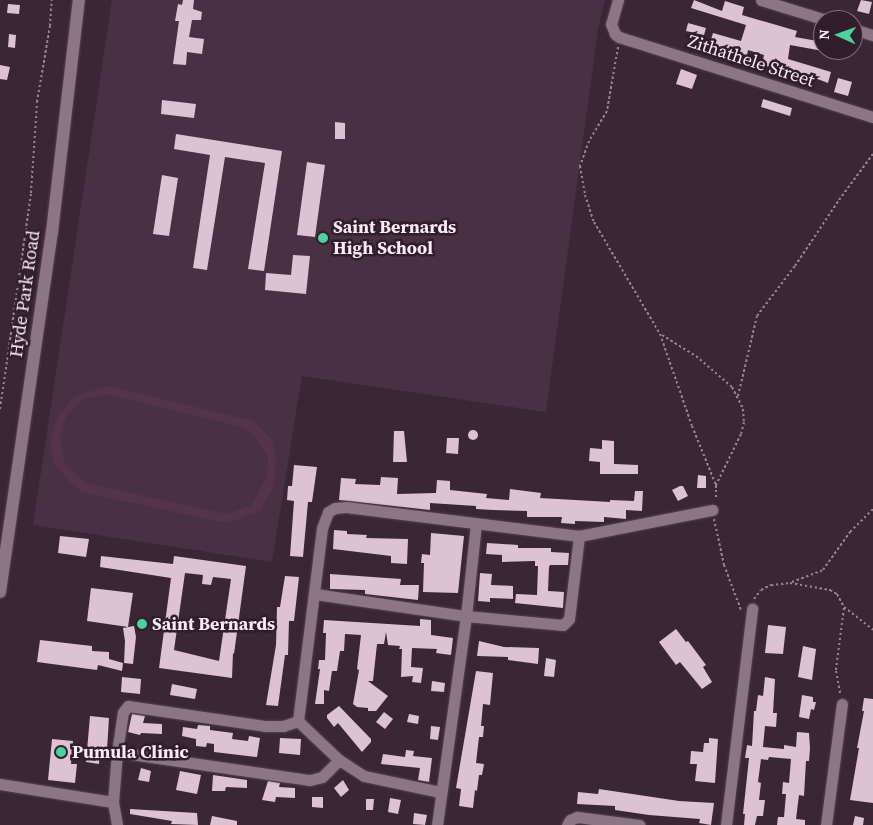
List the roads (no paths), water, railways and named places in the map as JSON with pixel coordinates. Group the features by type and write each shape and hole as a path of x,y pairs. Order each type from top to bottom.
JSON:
{"street":[{"name":"Hyde Park Road","path":"0,592 52,232 79,0"},
{"name":"Zithathele Street","path":"618,0 611,24 615,34 619,37 872,117"},
{"path":"762,0 813,16"},
{"path":"298,721 322,528 324,518 335,508 579,536 712,510"},
{"path":"437,825 440,792 466,616 476,524"},
{"path":"315,594 466,616 557,626 566,624 569,619 579,536"},
{"path":"726,825 747,611"},
{"path":"826,825 842,704"},
{"path":"117,825 113,802 122,712 128,706 265,726 283,726 298,721"},
{"path":"298,721 339,760 364,776 440,792"},
{"path":"118,752 310,780 322,777 339,760"},
{"path":"0,784 113,802"},
{"path":"566,825 570,820 577,817 639,825"}],"place":[{"name":"Saint Bernards High School","path":"323,238"},
{"name":"Saint Bernards","path":"142,624"},
{"name":"Pumula Clinic","path":"61,752"}]}
